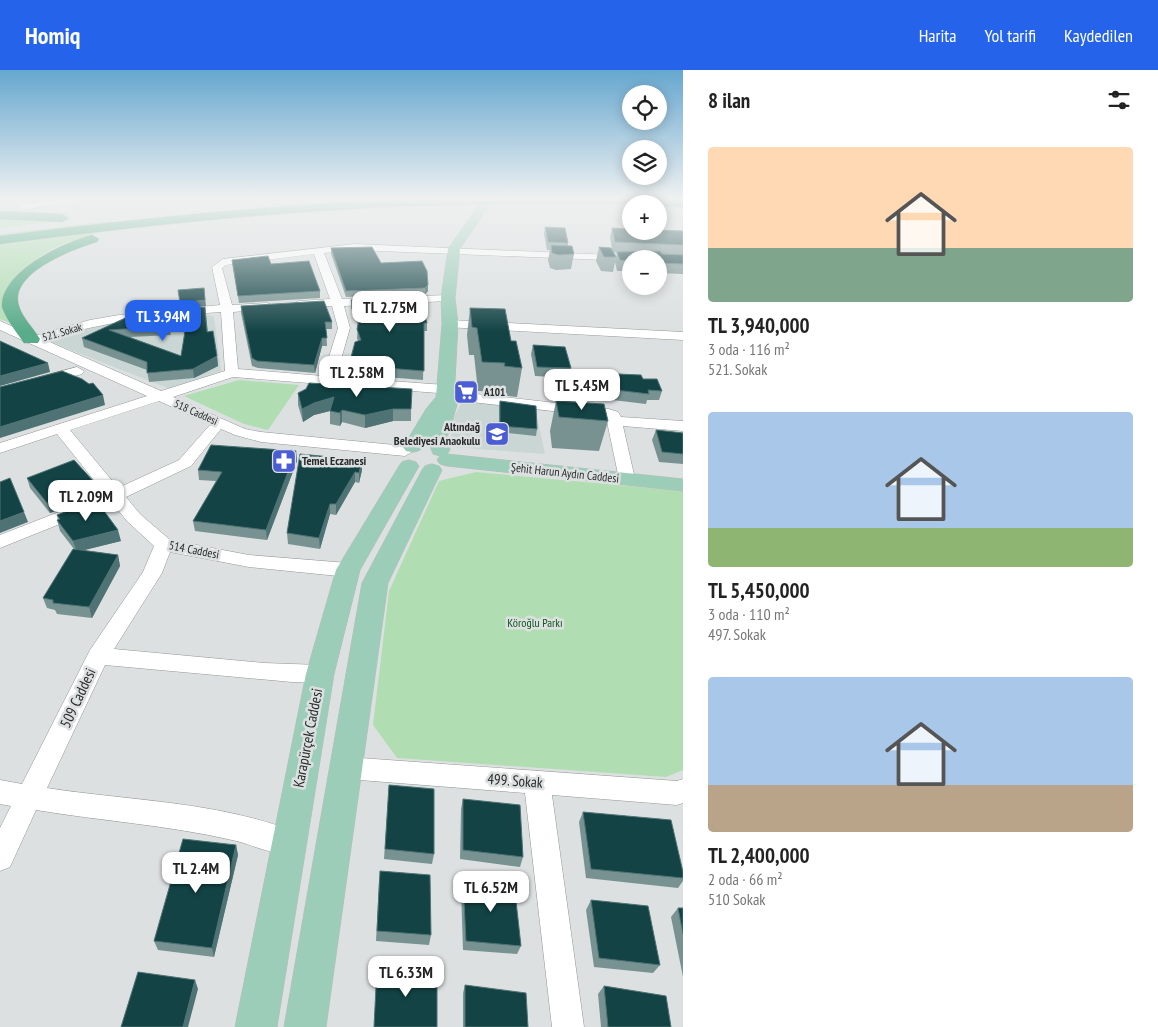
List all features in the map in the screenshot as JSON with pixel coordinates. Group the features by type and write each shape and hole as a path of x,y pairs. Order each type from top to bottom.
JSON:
{"highway":[{"path":"32,340 12,312 9,300 11,291 25,272 57,252 80,243"}],"main road":[{"path":"305,1027 375,583 422,458 437,438 448,405 445,394 450,324 448,298 454,249 458,243"},
{"name":"Şehit Harun Aydın Caddesi","path":"422,458 683,485"},
{"name":"Karapürçek Caddesi","path":"256,1027 288,842 320,674 348,570 422,458"}],"street":[{"path":"232,373 227,309 217,267 224,262 354,246 622,257"},
{"path":"318,250 337,302 344,328 328,381"},
{"name":"521. Sokak","path":"32,340 61,331 117,319 284,305 448,298"},
{"path":"450,324 683,336"},
{"name":"518 Caddesi","path":"0,325 156,399 214,429 250,443 422,458"},
{"name":"518 Caddesi","path":"0,333 77,371 249,435 422,458"},
{"path":"0,392 77,371"},
{"path":"0,448 232,373 328,381 604,411 613,415 627,479"},
{"path":"614,421 683,426"},
{"name":"514 Caddesi","path":"61,429 134,518 164,545 248,561 348,570"},
{"path":"0,542 117,495 185,463 214,429"},
{"name":"509 Caddesi","path":"0,857 98,656 152,573 164,545"},
{"path":"98,656 150,659 283,674 320,674"},
{"name":"499. Sokak","path":"347,768 681,796"},
{"path":"538,783 568,1027"},
{"path":"0,792 84,806 150,812 232,827 288,842"}],"shaded area":[{"path":"209,315 214,317 221,371 170,389 48,341 72,331 120,321"},
{"name":"Altındağ Belediyesi Anaokulu","path":"468,402 535,408 545,454 453,447 449,442 455,426 450,424 461,404"}],"green space":[{"path":"0,243 68,243 40,256 26,268 16,283 12,302 13,324 0,319"},
{"path":"239,380 299,385 268,430 244,424 184,396"},
{"name":"Köroğlu Parkı","path":"476,472 683,491 683,770 666,777 397,758 373,725 389,591 439,481"}],"building":[{"path":"630,243 683,243 683,245"},
{"path":"551,245 572,246 574,254 559,255 552,253"},
{"path":"372,247 381,263 422,261 427,271 428,285 425,288 346,291 331,248"},
{"path":"599,247 611,248 616,257 604,257"},
{"path":"617,252 622,252 622,260 620,260"},
{"path":"667,254 683,255 683,264 667,263"},
{"path":"268,256 271,264 309,261 320,291 238,296 232,260"},
{"path":"204,288 205,300 180,303 178,290"},
{"path":"424,296 422,307 427,323 424,323 424,371 349,365 355,342 361,340 357,329 359,320 351,300"},
{"path":"324,301 332,322 325,322 327,338 322,338 314,365 257,361 252,358 241,306"},
{"path":"205,307 207,332 213,331 217,356 193,369 147,373 147,362 82,338 134,314 169,326 109,330 181,356 186,325 182,325 180,309"},
{"path":"470,308 505,309 511,341 516,341 522,368 504,366 505,363 482,362 477,328 472,327"},
{"path":"0,341 48,363 0,376"},
{"path":"533,345 565,347 571,368 537,367"},
{"path":"62,371 89,384 93,383 103,395 0,427 0,387"},
{"path":"618,374 641,375 643,379 657,379 662,391 648,390 649,394 607,389 603,376 619,377"},
{"path":"309,383 412,389 411,409 393,409 365,415 342,410 340,413 330,411 334,397 302,409 298,393 306,389"},
{"path":"500,401 536,406 537,429 500,426"},
{"path":"556,401 604,404 608,421 559,417"},
{"path":"656,430 683,433 683,454 662,452"},
{"path":"211,445 296,451 266,530 193,521 222,472 198,470"},
{"path":"300,454 362,460 359,473 355,472 336,504 330,504 319,538 287,533"},
{"path":"74,460 96,484 47,503 27,478"},
{"path":"10,478 24,512 0,521 0,482"},
{"path":"96,500 118,530 73,541 57,520 60,519 57,515"},
{"path":"73,549 118,555 89,607 53,603 53,600 43,598"},
{"path":"389,785 434,789 434,854 385,849"},
{"path":"463,799 520,805 523,857 463,850"},
{"path":"583,812 671,820 683,878 591,869"},
{"path":"183,839 236,845 212,948 154,941"},
{"path":"380,871 430,875 431,935 377,931"},
{"path":"463,880 514,883 521,946 466,941"},
{"path":"591,900 648,906 660,965 599,958"},
{"path":"678,908 683,908 683,934"},
{"path":"377,966 437,972 437,1027 374,1027"},
{"path":"138,972 195,980 183,1027 121,1027"},
{"path":"465,985 526,993 528,1027 465,1027"},
{"path":"604,986 666,996 671,1027 608,1027"}],"place":[{"name":"A101","path":"466,392"},
{"name":"Altındağ Belediyesi Anaokulu","path":"497,434"},
{"name":"Temel Eczanesi","path":"284,461"}]}
